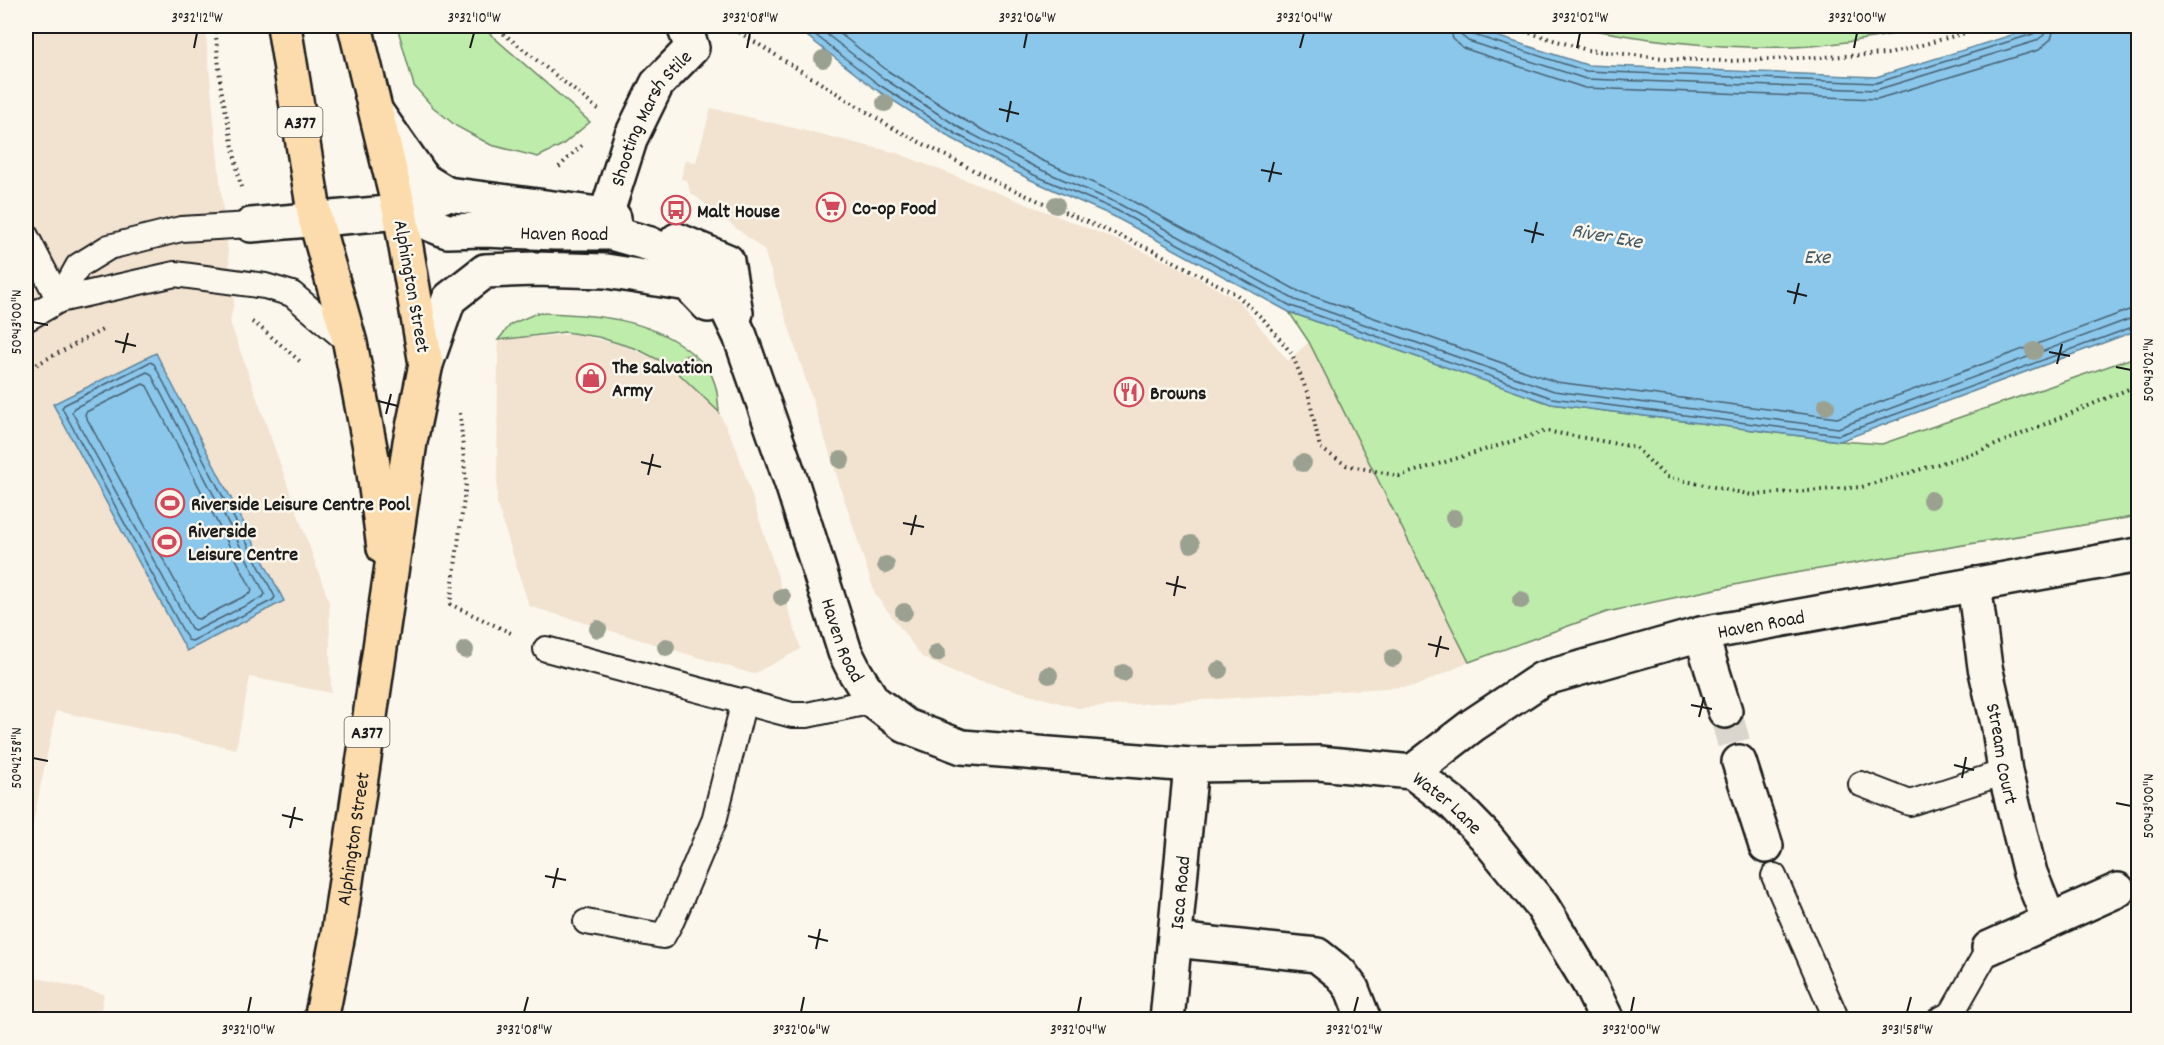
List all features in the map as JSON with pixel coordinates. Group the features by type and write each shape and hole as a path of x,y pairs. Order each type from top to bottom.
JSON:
{"highway":[{"name":"Alphington Street","path":"284,26 315,218 350,343 372,458 390,585"},
{"name":"Alphington Street","path":"321,1020 339,929 410,442 426,364 400,213 355,26"}],"street":[{"name":"Shooting Marsh Stile","path":"606,215 631,137 657,84 692,48 684,26"},
{"name":"Haven Road","path":"374,108 424,180 447,194 606,215 675,239 727,261 740,336"},
{"name":"Haven Road","path":"400,213 447,194"},
{"path":"251,225 315,218 400,213"},
{"name":"Haven Road","path":"400,213 447,231 611,233 650,244 679,258 718,290 740,336 793,487 845,652 873,701 906,726 962,747 1191,765"},
{"name":"Haven Road","path":"426,364 449,298 485,271 534,268 606,271 688,285 740,336"},
{"name":"Haven Road","path":"1412,772 1473,725 1542,679 1701,634 2139,555"},
{"name":"Stream Court","path":"1974,584 1985,667 1999,728 2005,772 2030,873 2049,920"},
{"path":"1701,634 1725,711"},
{"path":"1739,762 1770,861"},
{"name":"Water Lane","path":"1191,765 1319,763 1412,772 1454,804 1485,836 1542,906 1589,983 1607,1020"},
{"name":"Isca Road","path":"1167,1020 1191,765"},
{"path":"1989,948 2128,886"},
{"path":"1175,940 1317,955 1341,974 1352,989 1364,1020"}],"lane":[{"path":"59,300 78,266 109,247 181,229 251,225"},
{"path":"26,236 59,300"},
{"path":"26,319 59,300 175,274 265,286 292,294 350,343"},
{"name":"Haven Road","path":"546,650 792,715 807,715 873,701"},
{"path":"586,922 663,936 714,821 744,701"},
{"path":"1861,784 1910,803 2005,772"},
{"path":"1770,861 1837,1020"},
{"path":"1938,1020 1952,1013 1989,948"}],"path":[{"path":"215,26 221,88 242,191"},
{"path":"495,26 631,137"},
{"path":"729,26 891,127 1000,184 1154,251 1236,294 1264,320 1292,354 1309,398 1320,448 1346,465 1399,476 1546,431 1635,447 1666,477 1752,495 1862,487 1981,451 2139,385"},
{"path":"1507,26 1587,50 1673,59 1729,61 1889,54 1990,26"},
{"path":"553,169 562,167 585,141"},
{"path":"250,321 302,363"},
{"path":"26,369 107,328"},
{"path":"459,407 466,484 450,604 546,650"}],"shaded area":[{"path":"26,26 205,26 234,302 230,322 329,602 331,693 250,677 236,749 56,711 26,857"},
{"path":"711,108 897,153 1110,237 1177,266 1239,301 1288,361 1309,342 1469,662 1416,686 1078,708 957,674 922,657 875,594 764,250 690,192 687,180 681,179 685,160 696,162"},
{"path":"574,334 622,345 671,366 719,412 737,450 801,649 753,674 529,606 497,504 498,340"},
{"path":"26,975 104,994 99,1019 26,1019"}],"green space":[{"path":"397,26 481,26 590,122 562,145 538,157 491,145 456,126 433,107 414,86"},
{"path":"1575,26 1942,26 1830,44 1738,47 1683,43"},
{"path":"1289,312 1551,404 1840,441 1882,444 2138,356 2138,516 1777,576 1607,612 1469,662 1309,342"},
{"path":"537,313 620,320 640,325 677,342 704,364 714,380 719,412 671,366 637,349 598,337 565,332 498,340 511,324"}],"water":[{"name":"Exe","path":"794,26 1465,26 1587,65 1876,77 2041,26 2138,26 2138,330 1840,441 1551,404 1289,312 1113,216 1031,180 953,139 875,89"},
{"name":"Riverside Leisure Centre Pool","path":"156,353 284,601 187,651 53,404"}],"tunnel":[{"path":"1725,711 1739,762"}],"place":[{"name":"Co-op Food","path":"831,207"},
{"name":"Malt House","path":"676,210"},
{"name":"The Salvation Army","path":"591,378"},
{"name":"Browns","path":"1129,392"},
{"name":"Riverside Leisure Centre Pool","path":"170,503"},
{"name":"Riverside Leisure Centre","path":"167,542"}],"water label":[{"name":"River Exe","path":"1607,235"}]}
